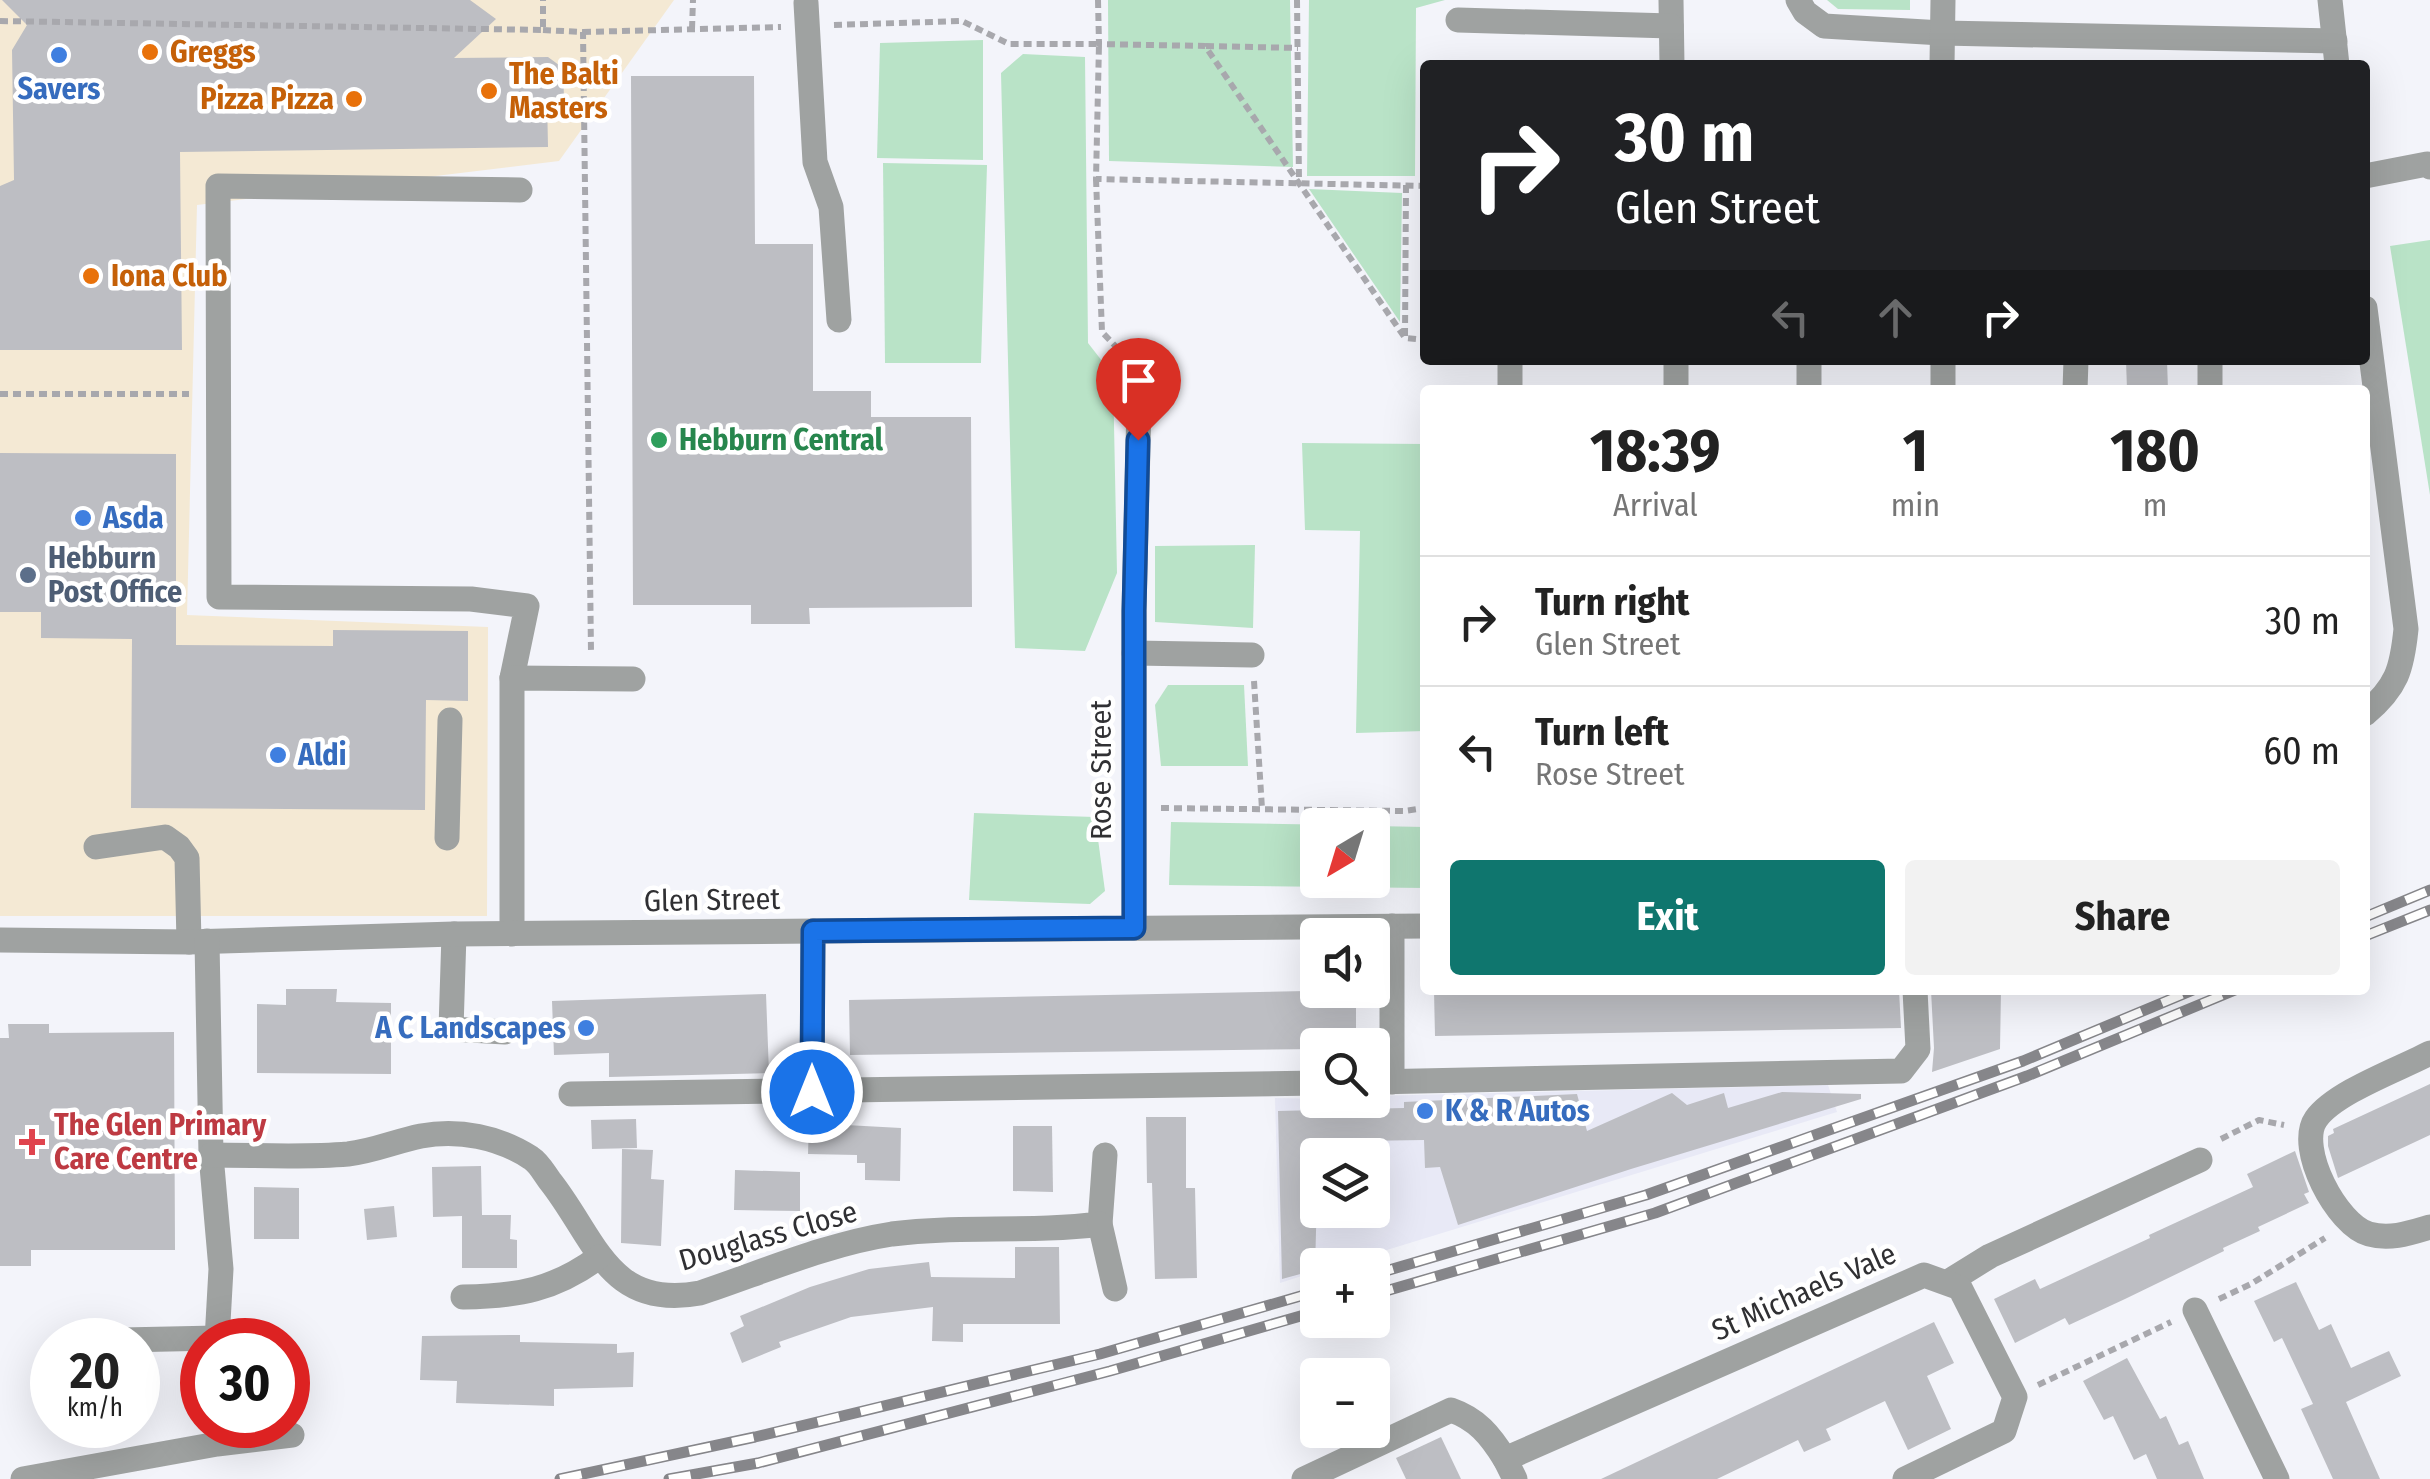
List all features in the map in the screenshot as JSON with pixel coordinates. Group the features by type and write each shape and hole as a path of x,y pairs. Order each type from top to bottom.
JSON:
{"street":[{"path":"1671,0 1672,60"},
{"path":"1798,0 1805,12 1824,26 2336,53 2330,0"},
{"path":"1942,0 1942,60"},
{"path":"1458,20 1513,10 1672,26"},
{"path":"807,15 815,162 831,207 839,320"},
{"path":"2370,175 2428,164 2430,167"},
{"path":"512,934 512,678 527,606 471,599 219,597 218,186 520,190"},
{"path":"2370,347 2406,629 2402,667 2386,697 2370,710"},
{"name":"Rose Street","path":"1134,928 1134,611 1139,405"},
{"path":"1134,653 1252,655"},
{"path":"512,678 632,679"},
{"path":"447,838 450,720"},
{"path":"96,846 165,838 187,858 198,942 221,1269 218,1318"},
{"path":"1385,1028 1392,926"},
{"name":"Glen Street","path":"0,940 198,942 454,934 1420,926"},
{"path":"812,1092 813,931"},
{"path":"454,934 451,1029 505,1032"},
{"path":"1390,1082 1901,1071 1918,1049 1915,995"},
{"path":"2430,1053 2319,1114 2308,1144 2328,1193 2349,1223 2368,1234 2395,1237 2430,1227"},
{"path":"571,1094 1300,1083"},
{"name":"Douglass Close","path":"210,1155 373,1152 422,1136 468,1133 534,1160 600,1257 621,1280 656,1296 700,1293 833,1248 890,1235 994,1228 1058,1230 1100,1224"},
{"path":"1105,1155 1100,1224 1115,1289"},
{"path":"1948,1282 1990,1256 2200,1160"},
{"path":"464,1297 502,1296 546,1288 574,1276 600,1257"},
{"name":"St Michaels Vale","path":"1510,1469 1924,1275 1948,1282"},
{"path":"1905,1479 2004,1430 2015,1396 1960,1288 1948,1282"},
{"path":"2195,1310 2277,1479"},
{"path":"1304,1479 1451,1410 1470,1416 1510,1469"},
{"path":"23,1479 180,1443"}],"path":[{"path":"543,0 543,30"},
{"path":"692,29 694,0"},
{"path":"1098,0 1096,179 1102,332 1138,370 1139,405"},
{"path":"1297,0 1300,183"},
{"path":"0,20 582,32 692,29 807,15 962,22 1009,44 1298,48"},
{"path":"582,32 591,678"},
{"path":"1205,46 1404,338"},
{"path":"1096,179 1420,186"},
{"path":"1404,338 1406,185"},
{"path":"1404,338 1420,340"},
{"path":"0,394 219,394"},
{"path":"1252,655 1262,809"},
{"path":"1134,808 1420,809"},
{"path":"2200,1160 2212,1143 2259,1120 2310,1130"}],"shaded area":[{"path":"0,0 674,0 559,161 197,205 187,615 488,627 487,916 0,916"},
{"path":"1828,1085 1837,1112 1390,1249 1300,1248 1300,1277 1280,1283 1275,1098 1300,1099 1300,1118 1390,1118 1390,1096"}],"green space":[{"path":"1108,0 1290,0 1293,167 1109,161"},
{"path":"1309,0 1445,0 1416,8 1415,176 1307,176"},
{"path":"1827,0 1910,0 1910,10 1838,9"},
{"path":"983,40 983,160 877,158 880,43"},
{"path":"1023,54 1085,57 1088,343 1113,375 1117,573 1085,651 1015,648 1001,73"},
{"path":"883,163 987,165 981,363 885,363"},
{"path":"1309,189 1402,193 1400,322"},
{"path":"2430,240 2430,495 2390,246"},
{"path":"1302,443 1420,444 1420,731 1356,733 1360,531 1305,530"},
{"path":"1255,545 1253,628 1155,622 1155,546"},
{"path":"1168,685 1244,685 1248,766 1161,766 1155,705"},
{"path":"974,813 1095,817 1105,891 1090,904 969,900"},
{"path":"1171,822 1300,824 1300,887 1169,885"},
{"path":"1390,826 1420,827 1420,888 1390,888"}],"building":[{"path":"2,0 470,0 496,19 454,58 548,57 563,68 564,98 547,98 548,147 180,152 182,350 0,350 0,186 14,180 12,50 27,25"},
{"path":"631,76 754,76 755,244 813,244 813,391 871,391 871,417 971,417 972,607 809,608 810,624 751,624 751,605 633,605"},
{"path":"2126,365 2167,365 2168,385 2127,385"},
{"name":"Aldi","path":"0,453 176,454 176,645 333,646 333,630 468,631 468,701 426,700 425,810 131,808 132,639 41,638 41,612 0,612"},
{"path":"286,989 337,989 336,1002 391,1003 391,1074 257,1073 257,1004 286,1005"},
{"path":"1300,991 1300,1008 1356,1008 1356,1028 1300,1028 1300,1049 850,1055 849,1000"},
{"path":"766,994 769,1073 609,1077 609,1053 554,1055 552,1001"},
{"path":"1434,995 1899,995 1901,1028 1435,1036"},
{"path":"1931,995 2001,995 2000,1049 1932,1072"},
{"name":"The Glen Primary Care Centre","path":"8,1024 49,1024 49,1033 174,1032 175,1250 31,1250 31,1266 0,1266 0,1038 9,1038"},
{"path":"2430,1084 2430,1135 2338,1178 2328,1146 2333,1129"},
{"path":"1782,1092 1861,1094 1861,1099 1458,1225 1440,1167 1425,1168 1424,1140 1300,1138 1300,1228 1316,1228 1316,1248 1300,1248 1300,1274 1282,1279 1278,1111 1300,1110 1300,1118 1390,1118 1390,1108 1404,1108 1404,1102 1577,1094 1587,1131 1672,1093 1687,1105 1724,1093 1728,1108"},
{"path":"1146,1117 1186,1117 1186,1188 1195,1188 1197,1278 1155,1279"},
{"path":"636,1119 637,1148 592,1149 591,1120"},
{"path":"809,1123 901,1128 900,1181 865,1180 865,1163 857,1163 857,1155 808,1154"},
{"path":"1013,1126 1052,1126 1053,1192 1013,1191"},
{"path":"622,1149 653,1150 651,1179 664,1180 661,1246 621,1243"},
{"path":"2295,1151 2309,1203 2258,1227 2260,1231 2223,1248 2224,1251 2125,1299 2069,1325 2065,1318 2015,1343 1994,1299 2035,1279 2040,1289 2150,1238 2149,1235 2253,1187 2247,1174"},
{"path":"481,1166 482,1215 511,1215 510,1239 517,1240 517,1268 462,1268 462,1216 433,1217 432,1167"},
{"path":"735,1170 800,1172 800,1211 734,1210"},
{"path":"254,1187 299,1188 299,1239 254,1239"},
{"path":"394,1206 397,1237 367,1240 364,1209"},
{"path":"1015,1247 1059,1247 1060,1324 963,1324 963,1342 932,1341 933,1307 851,1317 779,1342 781,1347 742,1363 730,1333 744,1326 740,1316 810,1287 869,1269 929,1262 931,1277 1015,1278"},
{"path":"2296,1282 2319,1330 2331,1324 2351,1368 2389,1351 2401,1376 2346,1402 2380,1479 2333,1479 2301,1409 2313,1404 2282,1338 2274,1342 2254,1301"},
{"path":"1934,1322 1954,1363 1927,1376 1951,1429 1908,1450 1885,1401 1826,1429 1831,1440 1804,1452 1798,1440 1717,1479 1601,1479"},
{"path":"520,1335 520,1342 617,1344 617,1353 634,1352 633,1387 554,1389 554,1406 456,1403 457,1381 420,1380 422,1336"},
{"path":"2127,1358 2160,1419 2166,1416 2179,1445 2188,1441 2204,1479 2157,1479 2146,1454 2134,1460 2113,1416 2104,1420 2083,1381"},
{"path":"1441,1437 1461,1479 1406,1479 1396,1458"}],"railway":[{"path":"2370,915 2430,890"},
{"path":"2370,934 2430,910"},
{"path":"1390,1270 1646,1195 2023,1061 2181,995"},
{"path":"1390,1290 1655,1213 2027,1076 2223,995"},
{"path":"560,1479 755,1437 1100,1354 1300,1296"},
{"path":"669,1479 758,1463 1110,1371 1300,1316"}],"place":[{"name":"Greggs","path":"150,52"},
{"name":"Savers","path":"59,55"},
{"name":"The Balti Masters","path":"489,91"},
{"name":"Pizza Pizza","path":"354,99"},
{"name":"Iona Club","path":"91,276"},
{"name":"Hebburn Central","path":"659,440"},
{"name":"Asda","path":"83,518"},
{"name":"Hebburn Post Office","path":"28,575"},
{"name":"Aldi","path":"278,755"},
{"name":"A C Landscapes","path":"586,1028"},
{"name":"K & R Autos","path":"1425,1111"},
{"name":"The Glen Primary Care Centre","path":"32,1142"}],"route":[{"path":"812,1092 813,931 1134,928 1138,440"}]}
